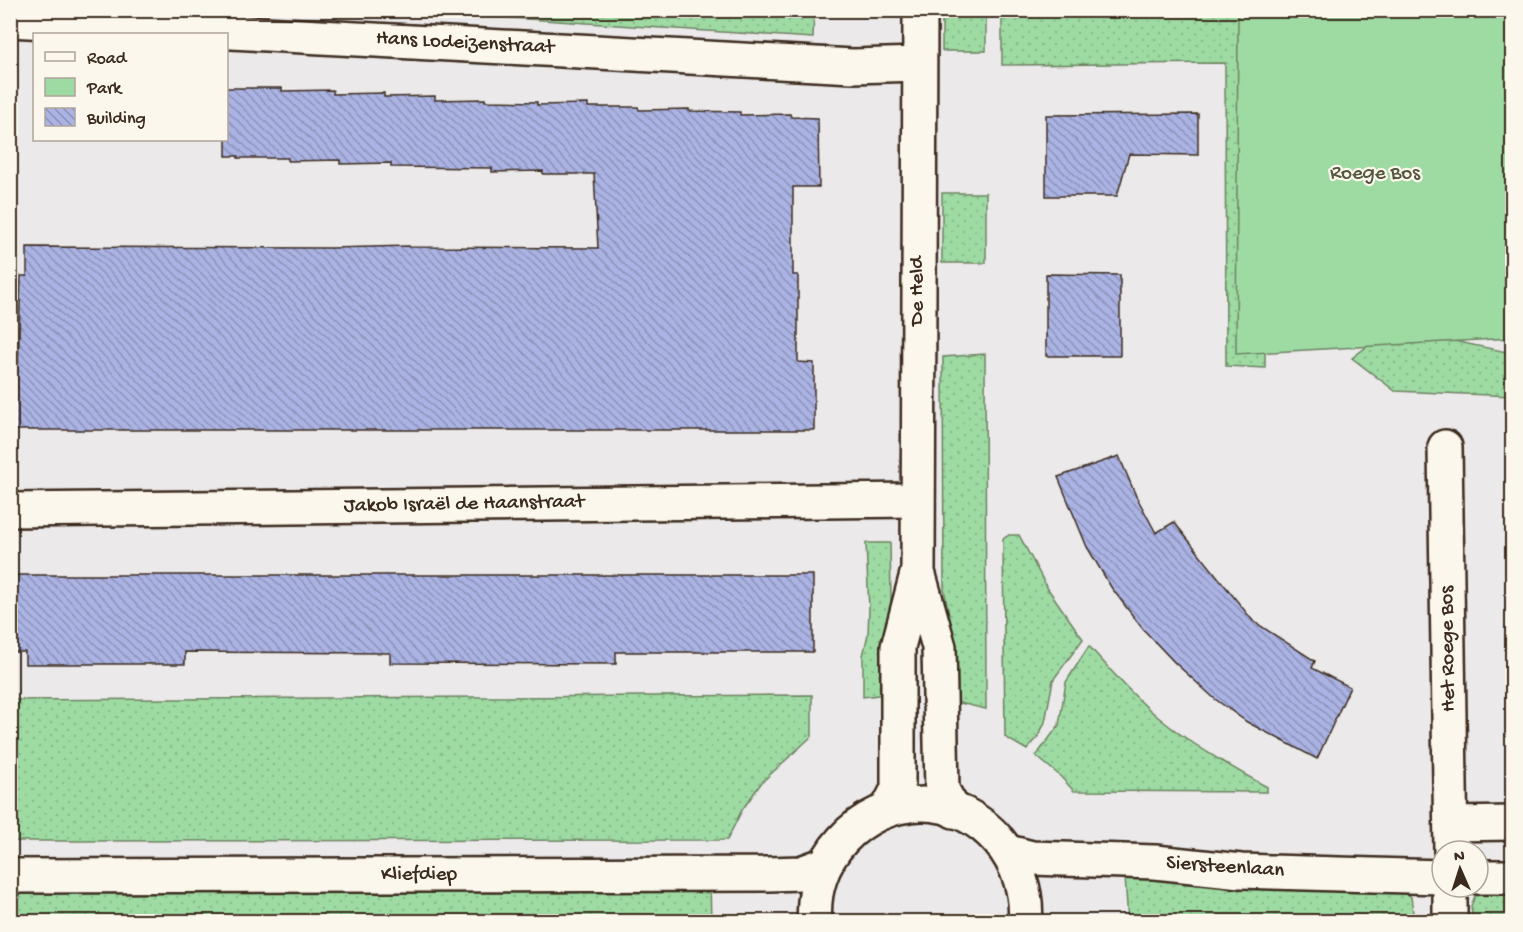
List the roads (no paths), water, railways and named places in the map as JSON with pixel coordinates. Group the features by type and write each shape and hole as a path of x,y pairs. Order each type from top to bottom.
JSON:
{"street":[{"name":"De Held","path":"920,10 918,572 939,647 942,790 954,811"},
{"name":"Hans Lodeizenstraat","path":"10,20 853,66 919,64"},
{"name":"Het Roege Bos","path":"1445,447 1451,838"},
{"name":"Jakob Israël de Haanstraat","path":"10,510 917,500"},
{"name":"De Held","path":"887,810 898,789 898,646 918,572"},
{"path":"815,921 816,892 826,864 840,842 853,828 887,810 924,804 954,811 993,833 1008,852 1022,881 1025,921"},
{"path":"1451,838 1512,823"},
{"name":"Siersteenlaan","path":"1008,852 1032,858 1155,862 1241,871 1430,878"},
{"name":"Kliefdiep","path":"10,876 768,874 801,873 826,864"},
{"path":"1490,877 1512,877"},
{"path":"1450,899 1450,921"}],"park label":[{"name":"Roege Bos","path":"1375,174"}]}
